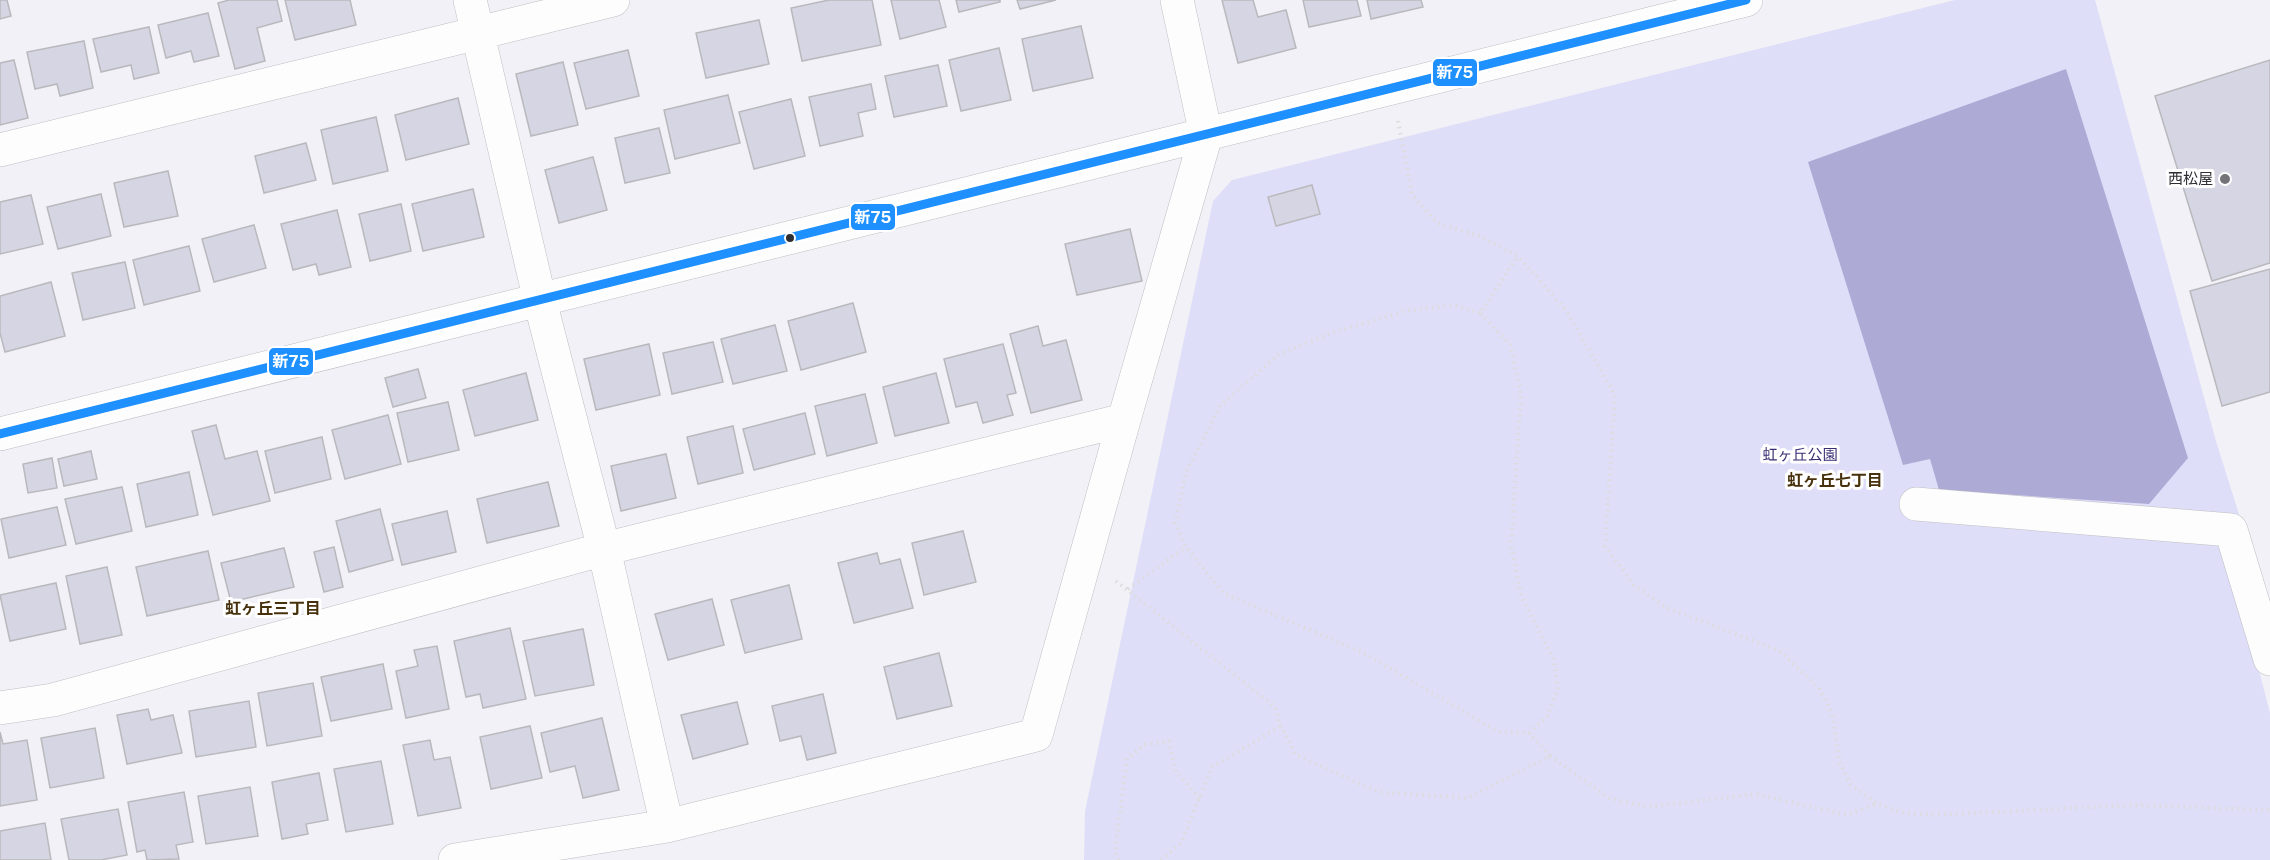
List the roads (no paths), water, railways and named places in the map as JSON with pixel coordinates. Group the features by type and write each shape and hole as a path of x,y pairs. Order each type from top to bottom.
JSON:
{"street":[{"path":"470,0 540,301 604,549 667,826"},
{"path":"0,150 613,0"},
{"path":"455,860 667,826 1036,735 1206,135 1177,0"},
{"path":"0,434 1746,0"},
{"path":"0,708 53,700 604,549 1124,420"},
{"path":"1916,504 2230,530 2270,659"}],"water":[{"path":"2066,69 2188,458 2149,504 1939,490 1930,459 1903,465 1808,162"}],"place":[{"name":"西松屋","path":"2225,179"}],"district":[{"name":"虹ヶ丘七丁目","path":"1835,480"},
{"name":"虹ヶ丘三丁目","path":"273,608"}],"park label":[{"name":"虹ヶ丘公園","path":"1800,455"}]}
